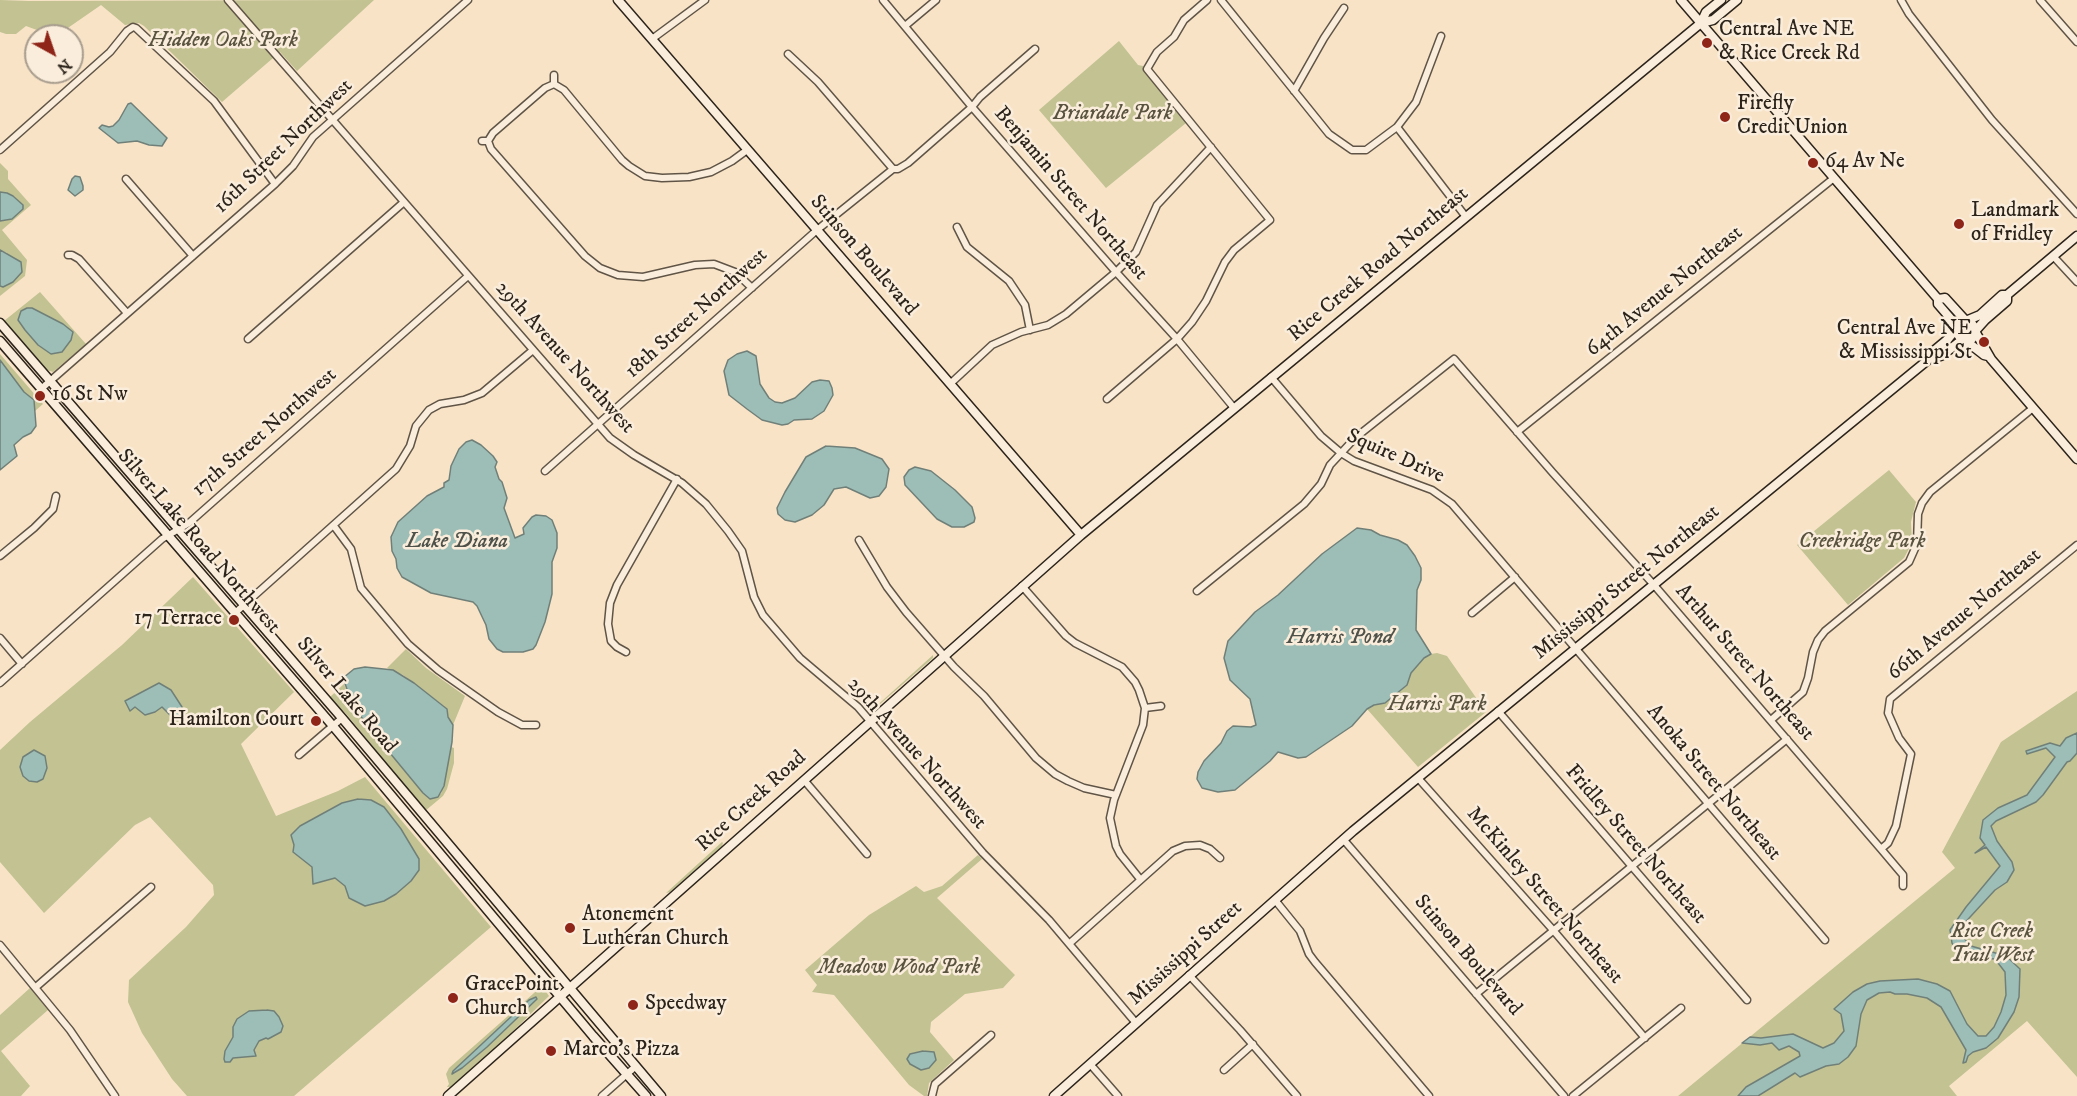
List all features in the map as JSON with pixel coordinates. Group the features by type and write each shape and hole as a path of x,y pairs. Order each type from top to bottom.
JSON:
{"street":[{"name":"29th Avenue Northwest","path":"228,0 597,424 621,447 677,479 706,504 736,542 744,557 754,597 763,615 800,658 852,701 983,854 1070,943 1136,1023"},
{"name":"16th Street Northwest","path":"41,389 275,184 293,166 313,137 468,0"},
{"name":"Stinson Boulevard","path":"618,0 1081,535"},
{"path":"652,39 705,0"},
{"name":"Benjamin Street Northeast","path":"883,0 972,107 1116,272 1178,339 1234,408"},
{"path":"905,26 936,0"},
{"path":"1107,399 1178,339 1206,301 1224,262 1234,250 1270,220 1147,69 1157,52 1174,38 1184,20 1207,0"},
{"path":"1221,0 1329,134 1352,150 1366,150 1397,127 1416,102 1441,36"},
{"path":"1681,0 1939,299 1938,304 1956,328 1957,336 1988,356 2077,459"},
{"name":"Rice Creek Road Northeast","path":"1701,23 1706,12 1721,0"},
{"name":"Rice Creek Road Northeast","path":"1081,535 1701,23 1713,20 1737,0"},
{"path":"1901,0 1909,14 1992,120 2077,214"},
{"path":"2040,0 2077,42"},
{"path":"1294,91 1344,8"},
{"path":"0,150 110,52 132,27 140,29 214,101 275,184"},
{"name":"18th Street Northwest","path":"545,471 817,230 893,169 898,169 908,163 1035,49"},
{"path":"788,54 818,82 893,169"},
{"path":"554,75 554,84"},
{"path":"554,84 564,90 629,166 645,176 689,177 711,172 747,150"},
{"path":"554,84 545,88 485,141 585,256 600,268 618,275 643,277 695,265 714,264 735,272 752,288"},
{"path":"1397,127 1466,217"},
{"path":"950,384 992,345 1048,325 1066,314 1116,272 1136,252 1157,205 1211,147"},
{"name":"64th Avenue Northeast","path":"1517,432 1834,178"},
{"path":"126,179 193,256"},
{"path":"248,339 404,202"},
{"path":"957,227 967,248 1009,281 1025,305 1030,330"},
{"path":"1956,328 1966,320 1980,315 2002,295 2007,295 2077,236"},
{"path":"68,255 79,259 127,313"},
{"path":"2054,256 2077,282"},
{"name":"17th Street Northwest","path":"0,683 168,535 189,522 468,276"},
{"path":"1964,340 1972,339 1985,320 2007,301 2007,295"},
{"path":"1939,299 1945,298 1966,320 1974,324 1988,356"},
{"name":"Silver Lake Road","path":"0,323 342,718 661,1096"},
{"name":"Mississippi Street Northeast","path":"1343,839 1934,355 1936,349 1956,328"},
{"name":"Mississippi Street Northeast","path":"1934,355 1941,356 1964,340"},
{"name":"Silver Lake Road Northwest","path":"0,341 333,726 646,1096"},
{"path":"236,613 396,469 410,446 416,426 429,410 441,404 464,400 482,393 533,350"},
{"name":"Arthur Street Northeast","path":"1341,453 1355,438 1454,359 1654,585 1881,849 1903,875 1903,886"},
{"name":"Squire Drive","path":"1271,377 1321,436 1341,453 1354,461 1440,494 1452,504 1576,648"},
{"path":"1771,720 1803,692 1813,651 1825,631 1909,562 1917,544 1918,514 1930,492 2033,408"},
{"path":"1197,591 1304,504 1321,484 1330,465 1341,453"},
{"path":"626,652 611,640 608,624 610,603 617,585 677,479"},
{"path":"0,556 53,509 56,496"},
{"path":"334,526 351,549 361,588 408,644 438,670 498,712 522,725 536,725"},
{"name":"Rice Creek Road","path":"448,1096 1081,535"},
{"path":"859,540 887,587 906,612 1045,766 1055,774 1084,788 1116,795"},
{"name":"66th Avenue Northeast","path":"1881,849 1888,843 1896,826 1911,754 1899,738 1888,713 1890,699 2077,545"},
{"path":"1472,613 1515,577"},
{"path":"1022,586 1066,636 1122,667 1135,682 1145,708 1140,734 1116,795 1110,818 1113,836 1120,854 1140,879"},
{"path":"0,638 22,664"},
{"name":"Anoka Street Northeast","path":"1576,648 1825,939"},
{"path":"1145,708 1161,706"},
{"name":"Fridley Street Northeast","path":"1498,711 1747,1000"},
{"path":"299,755 342,718"},
{"path":"1476,994 1787,739"},
{"name":"McKinley Street Northeast","path":"1418,778 1553,930 1644,1038"},
{"path":"804,780 867,854"},
{"name":"Stinson Boulevard","path":"1343,839 1564,1096"},
{"name":"Mississippi Street","path":"1054,1096 1343,839"},
{"path":"1070,943 1167,855 1185,846 1200,845 1220,858"},
{"path":"36,987 151,887"},
{"path":"1275,900 1300,931 1309,954 1315,962 1429,1096"},
{"path":"1,949 36,987 70,1030 115,1096"},
{"path":"1190,975 1297,1096"},
{"path":"1573,1096 1681,1008"},
{"path":"932,1094 934,1084 991,1035"},
{"path":"1224,1070 1253,1044"},
{"path":"1090,1064 1118,1096"},
{"path":"602,1096 636,1066"}],"green space":[{"name":"Hidden Oaks Park","path":"0,0 374,0 297,71 280,52 222,102 144,26 139,23 125,25 101,5 74,24 24,24 24,28 16,34 0,32"},
{"name":"Briardale Park","path":"1119,41 1138,65 1143,66 1145,72 1186,123 1106,188 1039,110"},
{"path":"0,163 8,171 8,179 31,205 2,230 27,260 25,276 0,296 7,253 0,250 0,221 8,220 23,208 23,205 15,197 0,192"},
{"path":"40,292 86,344 53,372 47,370 4,321","holes":["32,308 63,324 73,332 73,336 62,352 51,354 38,345"]},
{"path":"0,354 43,404 35,411 34,400 24,392 0,360"},
{"name":"Creekridge Park","path":"1889,470 1916,502 1911,522 1912,543 1904,558 1848,605 1797,545"},
{"path":"193,577 294,692 241,744 276,816 338,791 365,777 491,927 294,1096 187,1096 172,1079 142,1033 128,1002 129,980 186,927 214,895 213,885 150,817 135,825 44,913 0,862 0,750 122,645"},
{"path":"406,649 426,668 465,696 453,725 444,706 403,675 387,668"},
{"name":"Harris Park","path":"1437,653 1447,656 1486,712 1418,767 1367,709 1385,703 1407,685 1411,673 1424,658"},
{"path":"933,655 933,658 872,711 872,710"},
{"path":"344,684 352,703 366,724 423,793 441,794 451,747 454,748 454,763 447,789 443,796 425,811 330,697"},
{"name":"Rice Creek Trail West","path":"2077,691 2077,1077 2027,1021 1949,1086 1957,1096 1678,1096 1955,868 1942,852 2001,742"},
{"path":"722,842 722,846 670,892 666,893"},
{"name":"Meadow Wood Park","path":"978,855 982,859 937,898 1015,975 1003,988 965,994 931,1022 930,1032 954,1060 929,1083 927,1096 924,1096 909,1085 834,995 812,992 817,985 805,970 869,915 916,886 924,892 942,886"},
{"path":"542,986 549,996 451,1087 447,1087 449,1084 446,1074 449,1068","holes":["537,999 487,1047 453,1074 452,1072 529,1000"]},
{"path":"30,988 48,1010 1,1051 30,1086 21,1096 0,1096 0,1015"}],"water":[{"path":"131,103 167,138 162,146 137,141 118,143 99,128 102,125 113,126"},
{"path":"75,176 80,177 83,190 75,196 68,190"},
{"path":"0,192 13,196 23,205 23,209 12,219 0,221"},
{"path":"0,250 21,262 22,272 13,282 3,287 0,286"},
{"path":"32,308 63,324 73,332 71,340 62,352 51,354 38,345 25,330 18,320 21,311"},
{"path":"747,351 756,356 760,384 769,398 775,402 782,403 795,398 812,382 829,381 833,395 824,411 812,419 794,420 782,425 762,420 729,395 724,371 728,360"},
{"path":"0,360 24,392 34,400 36,426 31,433 14,445 17,456 0,470"},
{"name":"Lake Diana","path":"472,440 481,445 497,462 495,467 507,498 504,508 515,538 524,534 523,528 536,515 546,516 552,520 557,533 557,548 552,562 552,594 545,622 536,645 533,649 523,652 503,652 497,649 489,639 486,625 473,602 431,593 402,577 392,551 391,537 398,522 427,496 444,487 444,483 449,480 451,466 459,449"},
{"path":"826,446 855,448 882,459 889,469 886,487 879,496 870,498 846,487 834,489 824,505 812,515 795,522 785,520 778,514 777,508 785,492 806,457"},
{"path":"915,467 931,471 955,490 972,507 974,522 964,527 952,527 937,519 905,485 904,477 909,470"},
{"name":"Harris Pond","path":"1357,528 1371,530 1398,540 1407,545 1415,556 1421,568 1421,580 1417,590 1416,630 1431,654 1424,658 1411,673 1407,685 1385,703 1367,709 1352,726 1306,757 1298,758 1278,752 1235,790 1218,792 1202,788 1197,779 1198,772 1204,761 1221,743 1227,731 1233,726 1256,725 1250,699 1230,680 1224,658 1228,641 1255,612 1278,595 1322,554"},
{"path":"365,667 393,670 447,709 448,717 453,725 452,742 444,786 438,797 430,799 423,793 366,724 352,703 343,678 354,669"},
{"path":"159,683 171,690 182,707 182,714 176,721 162,707 145,715 135,707 130,711 125,701"},
{"path":"2077,733 2077,753 2067,762 2043,795 2036,802 1996,821 1991,826 1997,841 2012,862 2014,870 2007,882 1995,890 1959,929 1960,934 1971,946 2006,956 2020,969 2019,997 2014,1012 1998,1038 1986,1048 1973,1052 1963,1063 1966,1050 1941,1007 1927,998 1890,992 1879,993 1867,1000 1861,1014 1856,1046 1839,1064 1826,1066 1800,1077 1795,1073 1758,1096 1738,1096 1746,1087 1800,1056 1799,1052 1789,1046 1779,1050 1772,1043 1760,1045 1742,1043 1750,1037 1793,1034 1823,1048 1834,1043 1844,1031 1841,1014 1834,1009 1853,992 1867,984 1918,979 1937,984 1950,991 1967,1024 1978,1036 1986,1036 1994,1027 2001,1012 2006,995 2005,972 1995,959 1967,957 1959,954 1952,943 1950,930 2000,866 1986,847 1975,853 1985,845 1980,838 1983,820 1998,808 2027,795 2055,757 2046,748 2027,754 2026,751 2050,743 2060,746 2066,738"},
{"path":"34,750 45,756 47,768 43,779 37,782 29,781 23,776 20,767 23,757"},
{"path":"358,799 371,800 384,807 401,829 419,859 419,870 411,881 384,901 365,906 349,898 345,886 335,878 313,884 312,867 293,852 294,845 291,835 300,826 342,803"},
{"path":"536,997 537,999 487,1047 452,1074 529,1000"},
{"path":"249,1011 274,1011 279,1017 283,1026 281,1032 259,1041 254,1050 256,1056 233,1058 230,1062 225,1062 225,1051 233,1037 233,1027 237,1019"},
{"path":"923,1051 934,1052 936,1060 929,1068 921,1070 910,1064 907,1059 910,1054"}],"place":[{"name":"Central Ave NE & Rice Creek Rd","path":"1707,43"},
{"name":"Firefly Credit Union","path":"1725,117"},
{"name":"64 Av Ne","path":"1813,163"},
{"name":"Landmark of Fridley","path":"1959,224"},
{"name":"Central Ave NE & Mississippi St","path":"1984,342"},
{"name":"16 St Nw","path":"40,396"},
{"name":"17 Terrace","path":"234,620"},
{"name":"Hamilton Court","path":"316,721"},
{"name":"Atonement Lutheran Church","path":"570,928"},
{"name":"GracePoint Church","path":"453,998"},
{"name":"Speedway","path":"633,1005"},
{"name":"Marco's Pizza","path":"551,1051"}]}
